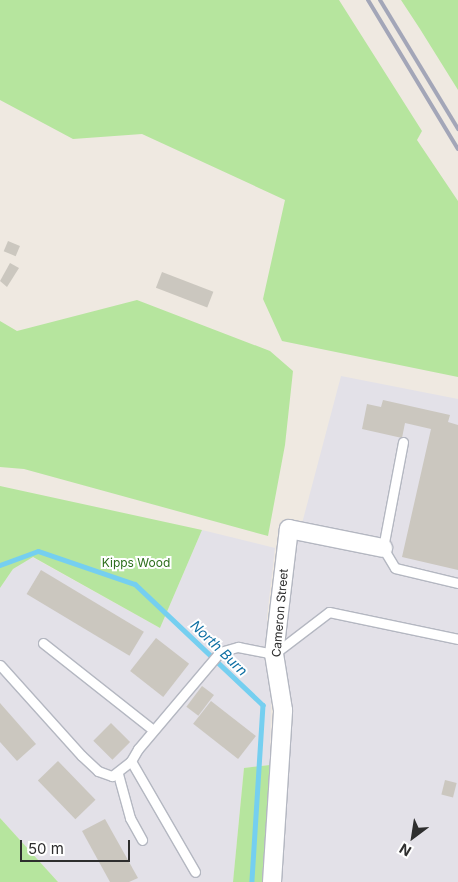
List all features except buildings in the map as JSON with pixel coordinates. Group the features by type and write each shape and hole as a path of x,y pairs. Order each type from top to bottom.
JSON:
{"street":[{"name":"Cameron Street","path":"272,882 283,710 274,654 289,530 383,548"}],"lane":[{"path":"403,442 383,548 395,568 458,583"},
{"path":"0,665 98,771 105,775 118,774 131,761 153,730 220,652 238,646 274,654 329,612 458,639"},
{"path":"43,643 153,730"},
{"path":"131,761 195,872"},
{"path":"118,774 127,810 142,840"}],"shaded area":[{"path":"341,376 458,399 458,882 280,882 286,584"},
{"path":"202,530 275,548 267,617 271,695 270,765 244,768 233,882 58,882 0,818 0,588 13,569 32,557 160,628"}],"green space":[{"path":"0,0 339,0 422,131 417,140 458,201 458,377 282,341 263,299 285,200 142,134 73,139 0,100"},
{"path":"401,0 458,0 458,90 420,29"},
{"path":"137,300 270,351 293,371 285,445 268,536 24,469 0,467 0,321 17,331"},
{"name":"Kipps Wood","path":"0,486 202,530 160,628 33,557 13,569 0,588"},
{"path":"270,765 262,882 233,882 244,768"},
{"path":"0,818 58,882 0,882"}],"waterway":[{"name":"North Burn","path":"0,565 38,551 135,584 263,705 252,882"}],"railway":[{"path":"368,0 458,149"},
{"path":"380,0 458,129"}]}
